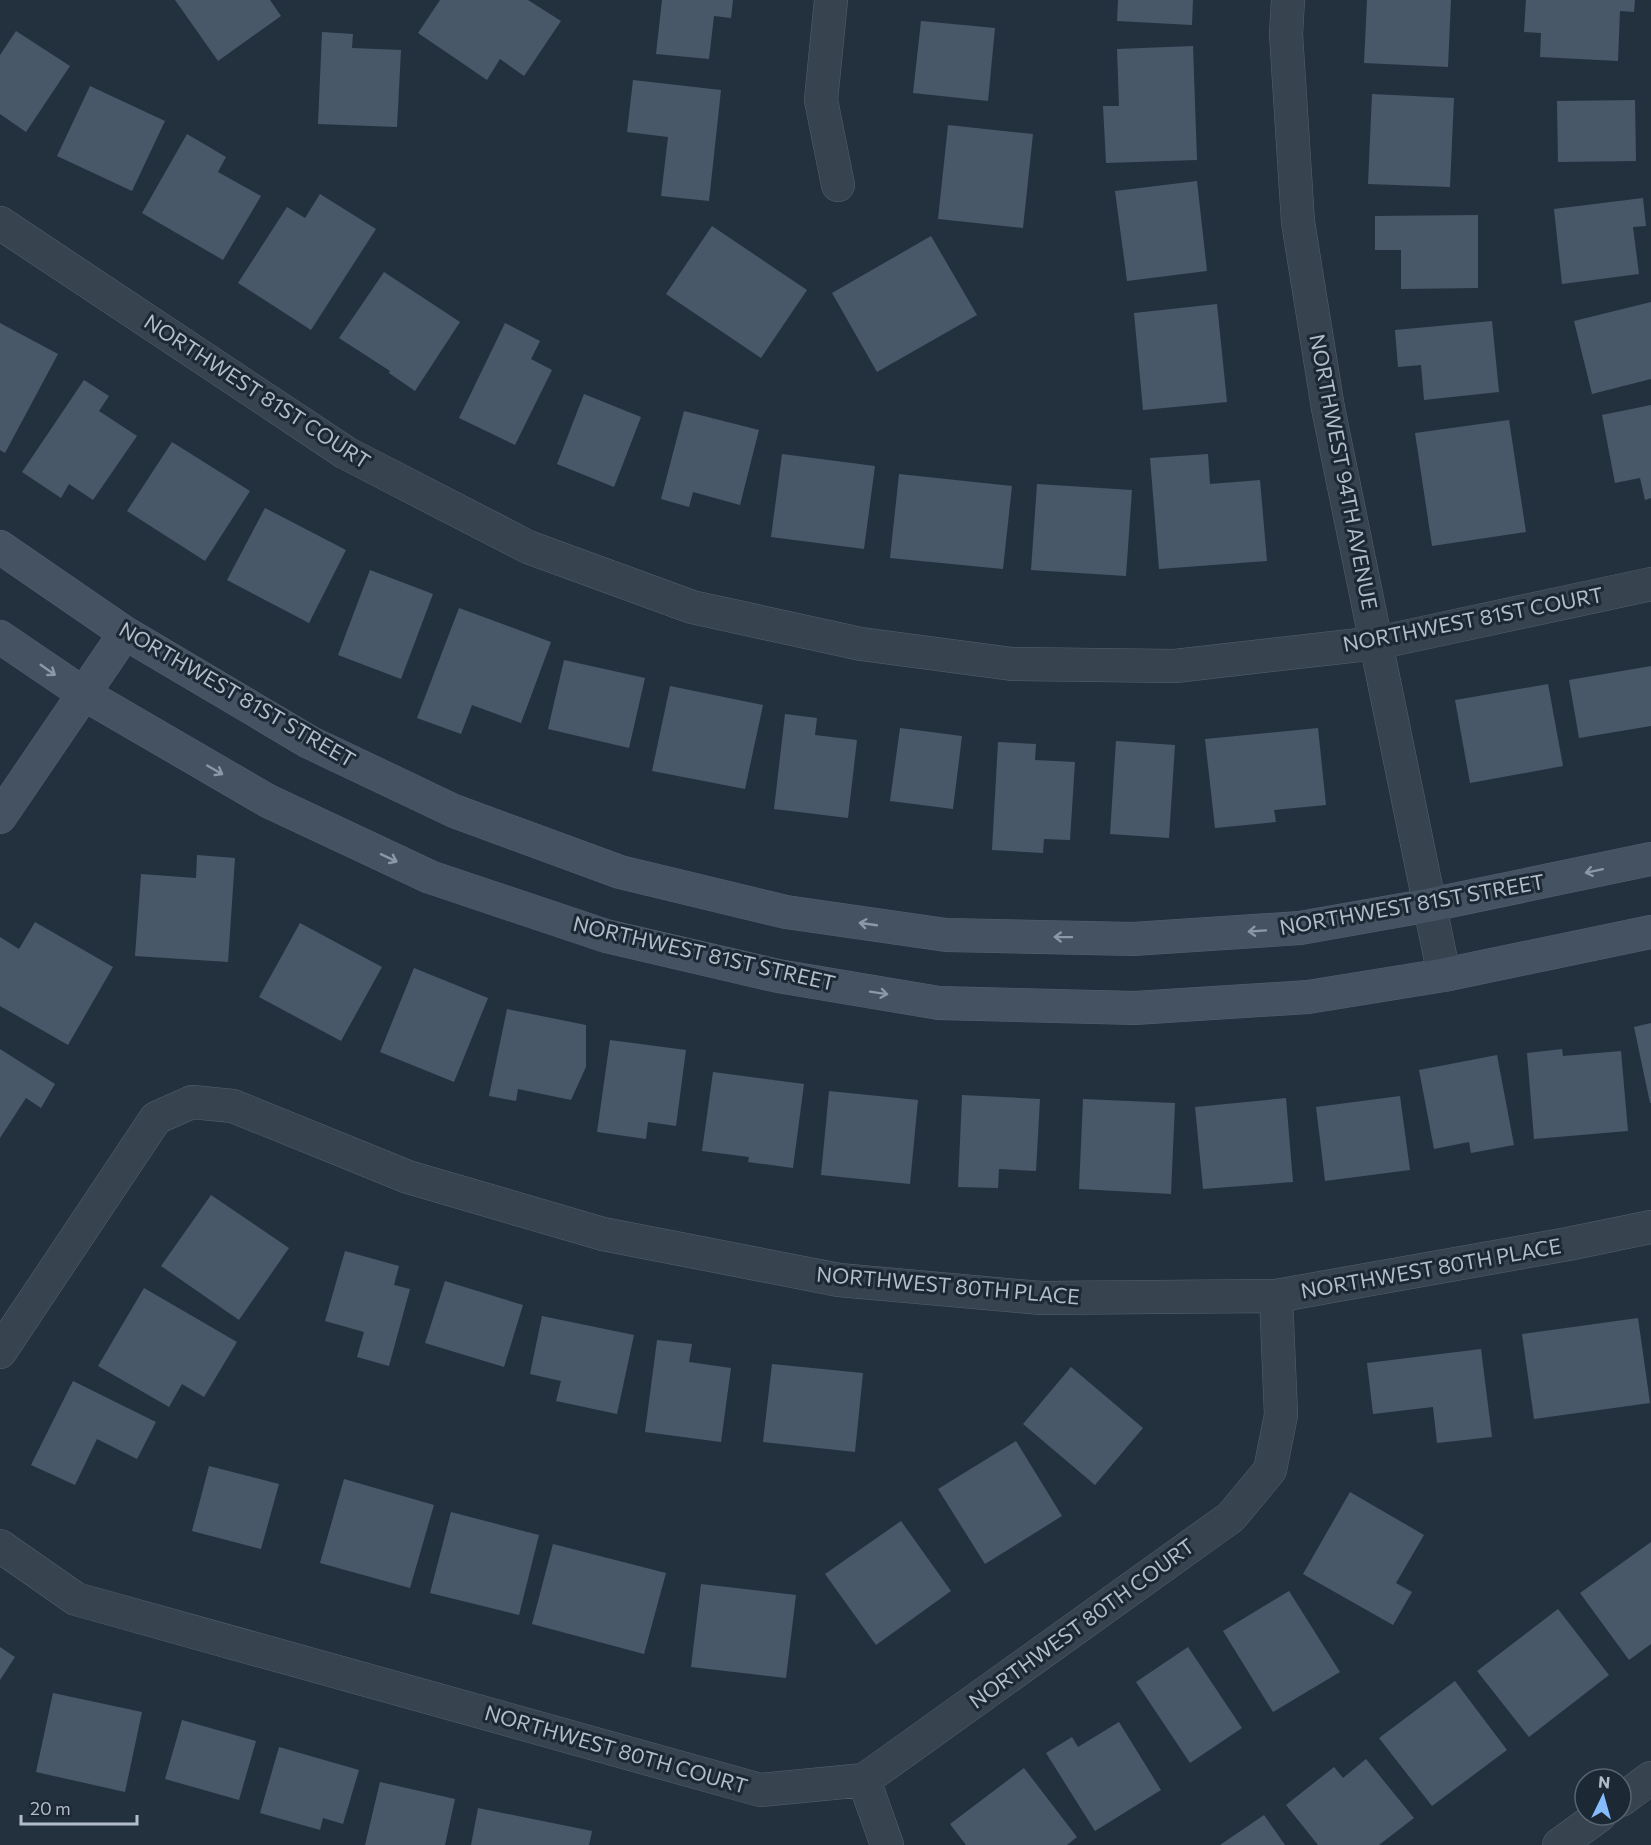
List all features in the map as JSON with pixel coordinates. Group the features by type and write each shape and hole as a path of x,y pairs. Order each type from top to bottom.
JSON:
{"street":[{"path":"831,0 821,100 838,185"},
{"name":"NORTHWEST 94TH AVENUE","path":"1288,0 1286,34 1298,222 1328,408 1444,975"},
{"name":"NORTHWEST 81ST COURT","path":"0,223 346,453 528,547 692,607 861,644 1012,664 1175,666 1377,643 1651,584"},
{"name":"NORTHWEST 81ST STREET","path":"0,547 125,633 309,742 454,811 620,872 786,912 946,935 1133,939 1300,928 1430,905 1651,859"},
{"path":"0,817 125,633"},
{"name":"NORTHWEST 81ST STREET","path":"0,637 84,694 268,801 430,877 606,936 778,976 939,1003 1135,1008 1308,998 1444,975 1651,932"},
{"name":"NORTHWEST 80TH PLACE","path":"0,1352 156,1118 192,1102 232,1106 408,1177 603,1234 839,1280 1041,1298 1276,1296 1568,1245 1651,1227"},
{"name":"NORTHWEST 80TH COURT","path":"0,1546 76,1599 760,1790 864,1780 1231,1517 1270,1470 1281,1415 1276,1296"},
{"path":"1633,1791 1651,1778"},
{"path":"864,1780 886,1845"},
{"path":"1559,1845 1584,1827"}],"building":[{"path":"175,0 270,0 281,16 218,61"},
{"path":"440,0 528,0 561,21 524,76 500,59 487,80 418,33"},
{"path":"662,0 733,0 731,18 714,16 709,59 656,54"},
{"path":"1118,0 1193,0 1192,25 1117,21"},
{"path":"1367,0 1451,0 1448,67 1364,63"},
{"path":"1526,0 1635,0 1634,12 1620,11 1618,61 1540,57 1541,33 1524,32"},
{"path":"921,21 995,28 988,101 913,93"},
{"path":"16,31 70,66 26,132 0,114 0,55"},
{"path":"322,32 353,34 352,48 401,50 397,127 318,124"},
{"path":"1193,46 1197,160 1106,163 1103,106 1119,106 1117,49"},
{"path":"633,80 721,90 709,201 661,196 668,137 627,132"},
{"path":"90,86 165,121 132,191 57,156"},
{"path":"1372,94 1454,98 1450,187 1368,184"},
{"path":"1635,100 1636,161 1558,162 1557,101"},
{"path":"948,125 1033,134 1023,228 938,219"},
{"path":"187,134 226,157 218,172 261,196 223,260 142,213"},
{"path":"1197,181 1207,271 1127,281 1115,191"},
{"path":"320,194 376,229 311,330 238,283 287,207 305,218"},
{"path":"1643,198 1646,226 1633,227 1639,274 1562,284 1554,209"},
{"path":"1478,215 1478,288 1401,289 1401,250 1375,250 1375,216"},
{"path":"712,226 807,290 761,358 666,294"},
{"path":"931,236 977,315 877,372 832,293"},
{"path":"384,272 460,322 415,391 389,373 390,371 339,338"},
{"path":"1651,302 1651,379 1592,394 1574,321"},
{"path":"1217,304 1227,402 1143,410 1134,313"},
{"path":"1492,321 1499,392 1424,400 1421,365 1398,367 1395,330"},
{"path":"0,323 58,354 5,453 0,450"},
{"path":"505,323 540,341 531,359 552,370 515,445 459,418"},
{"path":"84,380 109,396 99,411 137,436 93,500 69,484 61,498 22,472"},
{"path":"584,394 641,417 614,487 557,464"},
{"path":"1651,405 1651,498 1645,500 1640,478 1615,483 1602,415"},
{"path":"684,411 759,430 740,505 693,492 689,507 661,499"},
{"path":"1509,420 1526,532 1432,546 1415,433"},
{"path":"172,442 250,491 205,561 127,511"},
{"path":"782,454 875,466 864,549 771,537"},
{"path":"1208,454 1210,484 1260,480 1267,561 1159,569 1150,458"},
{"path":"899,474 1012,486 1003,569 890,558"},
{"path":"1037,484 1132,490 1126,576 1031,570"},
{"path":"265,508 346,550 309,623 227,580"},
{"path":"370,570 433,594 401,679 338,655"},
{"path":"459,608 551,642 521,723 472,705 461,734 417,718"},
{"path":"564,660 645,678 629,748 548,729"},
{"path":"1651,666 1651,726 1579,738 1569,680"},
{"path":"1548,684 1563,766 1470,783 1455,700"},
{"path":"670,686 763,705 745,789 652,771"},
{"path":"785,714 817,718 815,735 857,740 848,818 774,809"},
{"path":"900,728 962,736 953,809 890,801"},
{"path":"1318,728 1326,805 1274,810 1276,822 1215,828 1205,739"},
{"path":"1116,741 1175,745 1169,838 1110,834"},
{"path":"998,742 1036,744 1035,760 1075,762 1070,840 1044,839 1043,853 992,850"},
{"path":"197,855 235,858 228,962 135,956 141,874 196,878"},
{"path":"35,922 113,967 68,1045 0,1006 0,937 19,949"},
{"path":"300,923 382,967 341,1041 259,997"},
{"path":"414,968 488,998 454,1082 380,1052"},
{"path":"507,1009 586,1025 586,1067 571,1100 518,1089 516,1101 489,1096"},
{"path":"1651,1023 1651,1103 1650,1103 1634,1027"},
{"path":"610,1040 686,1050 676,1126 648,1122 646,1139 597,1132"},
{"path":"0,1049 55,1084 41,1108 26,1098 0,1138"},
{"path":"1562,1049 1563,1056 1621,1051 1628,1131 1534,1139 1527,1053"},
{"path":"1497,1055 1514,1145 1471,1153 1469,1142 1434,1149 1419,1070"},
{"path":"713,1072 804,1084 793,1168 748,1162 749,1157 702,1151"},
{"path":"829,1091 918,1100 910,1184 821,1175"},
{"path":"962,1095 1040,1099 1036,1171 999,1169 998,1188 958,1187"},
{"path":"1400,1096 1410,1170 1325,1181 1316,1107"},
{"path":"1286,1098 1293,1182 1203,1189 1195,1107"},
{"path":"1083,1099 1175,1103 1171,1194 1079,1189"},
{"path":"211,1195 289,1248 239,1320 161,1266"},
{"path":"345,1251 399,1266 394,1285 410,1289 389,1366 357,1357 364,1332 325,1321"},
{"path":"445,1281 523,1305 504,1367 425,1343"},
{"path":"144,1288 237,1342 204,1397 182,1384 169,1407 98,1366"},
{"path":"542,1316 634,1335 617,1414 556,1401 561,1381 530,1374"},
{"path":"1638,1318 1650,1403 1534,1419 1522,1334"},
{"path":"657,1340 692,1344 689,1362 731,1368 721,1442 645,1432"},
{"path":"1481,1349 1492,1437 1437,1443 1433,1407 1373,1414 1367,1363"},
{"path":"772,1364 863,1373 855,1452 763,1442"},
{"path":"1071,1367 1143,1428 1095,1485 1023,1424"},
{"path":"73,1381 156,1422 137,1459 97,1439 75,1485 31,1465"},
{"path":"1016,1441 1062,1516 985,1564 938,1489"},
{"path":"209,1466 279,1484 261,1549 192,1531"},
{"path":"344,1479 434,1505 410,1588 320,1563"},
{"path":"1350,1492 1424,1535 1396,1583 1412,1592 1393,1625 1303,1574"},
{"path":"451,1512 539,1535 519,1615 430,1593"},
{"path":"901,1521 951,1591 876,1645 825,1574"},
{"path":"1651,1542 1651,1644 1629,1660 1580,1593"},
{"path":"553,1544 666,1573 644,1654 532,1624"},
{"path":"701,1584 796,1595 786,1678 691,1667"},
{"path":"1289,1591 1340,1672 1273,1712 1223,1631"},
{"path":"1558,1609 1609,1675 1529,1737 1477,1671"},
{"path":"0,1647 15,1657 0,1680"},
{"path":"1188,1647 1242,1728 1190,1763 1136,1682"},
{"path":"1455,1681 1507,1750 1432,1806 1379,1738"},
{"path":"53,1693 142,1712 125,1792 36,1772"},
{"path":"182,1720 256,1741 239,1800 165,1779"},
{"path":"1119,1722 1161,1790 1095,1831 1046,1753 1072,1737 1078,1747"},
{"path":"279,1747 359,1770 343,1824 323,1818 320,1830 260,1813"},
{"path":"1366,1759 1414,1818 1379,1845 1318,1845 1286,1805 1334,1767 1343,1778"},
{"path":"1024,1768 1077,1837 1067,1845 966,1845 950,1824"},
{"path":"380,1782 455,1799 445,1845 365,1845"},
{"path":"478,1808 592,1831 589,1845 471,1845"},
{"path":"1264,1815 1285,1845 1220,1845"}]}
